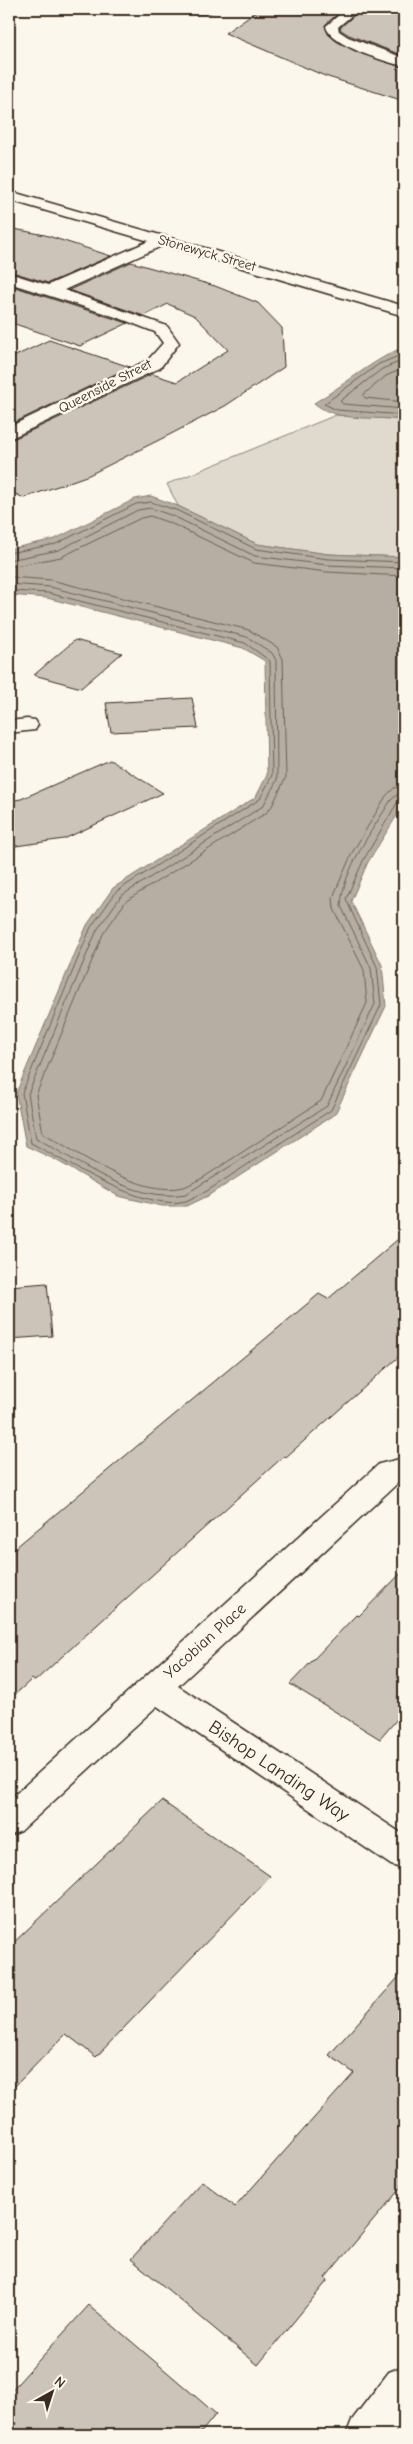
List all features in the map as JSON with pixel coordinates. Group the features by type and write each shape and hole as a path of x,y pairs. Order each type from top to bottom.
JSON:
{"street":[{"path":"353,9 337,20 332,26 333,32 343,40 404,62"},
{"name":"Stonewyck Street","path":"9,195 404,311"},
{"path":"49,291 164,240"},
{"name":"Queenside Street","path":"9,278 161,329 171,343 154,364 9,434"},
{"name":"Yacobian Place","path":"9,1821 390,1472 404,1469"},
{"name":"Bishop Landing Way","path":"154,1687 404,1854"},
{"path":"367,2435 404,2388"}],"shaded area":[{"path":"336,415 404,420 404,557 328,554 257,544 178,506 167,484"}],"water":[{"path":"160,9 221,9 207,14 199,14"},
{"path":"399,349 404,349 404,420 357,418 334,414 314,403 377,361"},
{"path":"151,496 178,506 257,544 328,554 404,557 404,804 368,862 351,901 382,965 386,1006 335,1114 210,1195 187,1206 162,1206 118,1196 54,1159 26,1146 16,1093 87,925 113,888 256,797 267,775 265,661 243,648 47,598 9,595 9,549 55,539 135,499"}],"building":[{"path":"259,9 343,9 325,25 328,34 336,41 359,53 404,68 404,101 325,76 225,33"},
{"path":"361,9 404,9 404,56 349,35 341,30 340,28"},
{"path":"9,228 45,235 111,256 48,283 9,271"},
{"path":"131,262 215,286 258,303 282,328 284,367 225,406 89,475 24,498 9,491 9,441 152,374 177,382 228,350 195,316 168,304 144,316 69,290"},
{"path":"9,285 128,323 80,346 9,322"},
{"path":"49,340 130,367 9,425 9,359"},
{"path":"75,640 122,653 81,688 34,675"},
{"path":"192,698 198,728 111,732 106,703"},
{"path":"110,760 163,793 64,839 9,847 9,801 21,799"},
{"path":"404,1234 404,1352 286,1457 284,1456 35,1681 32,1679 9,1700 9,1553 319,1294 328,1299"},
{"path":"47,1283 52,1336 9,1339 9,1286"},
{"path":"404,1570 404,1711 380,1739 290,1684 356,1615 359,1616"},
{"path":"162,1801 270,1876 96,2057 66,2034 9,2092 9,1947"},
{"path":"404,1971 404,2184 325,2278 328,2280 258,2365 131,2259 202,2181 235,2207 354,2073 329,2055"},
{"path":"89,2305 216,2414 199,2435 9,2435 9,2393"}]}
